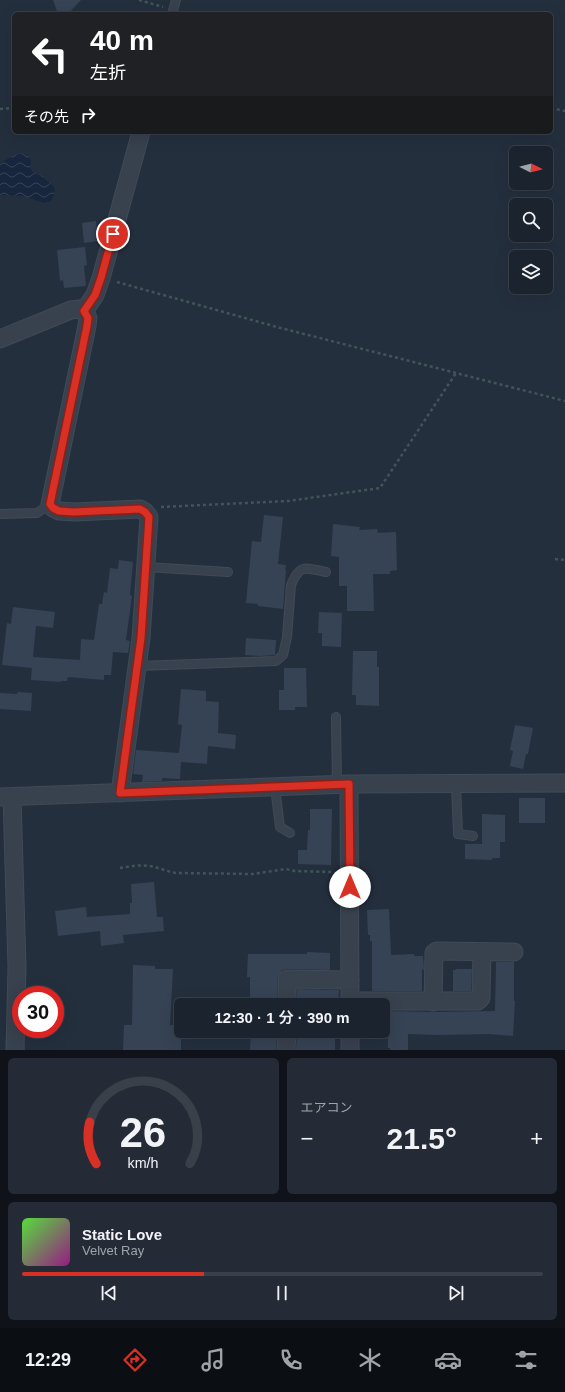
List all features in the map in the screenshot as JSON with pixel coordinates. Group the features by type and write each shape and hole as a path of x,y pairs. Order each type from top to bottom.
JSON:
{"street":[{"path":"84,311 95,295 101,278 140,134"},
{"path":"0,339 71,310 80,309 84,311 88,318 87,326 50,504 53,508 59,511 74,512 140,509 149,517 138,666 120,793"},
{"path":"15,1050 17,968 6,797 343,784 565,783"},
{"path":"343,784 350,872 350,998"},
{"path":"434,1002 434,953 436,951 514,952"},
{"path":"390,1003 478,1001 481,998 482,952"},
{"path":"287,998 287,979 350,980"},
{"path":"286,1038 286,1050"},
{"path":"350,1038 350,1050"}],"lane":[{"path":"173,12 176,0"},
{"path":"0,514 37,513 50,504"},
{"path":"146,567 228,572"},
{"path":"138,666 276,660 283,655 287,637 290,585 294,577 299,570 305,568 326,572"},
{"path":"336,718 343,784"},
{"path":"456,784 458,834 473,836"},
{"path":"275,787 280,827 290,833"}],"path":[{"path":"0,109 12,108"},
{"path":"553,108 565,111"},
{"path":"101,278 284,329 565,401"},
{"path":"145,512 157,508 288,500 380,488 456,373"},
{"path":"555,558 565,560"},
{"path":"120,868 145,866 154,867 176,874 253,874 286,869 307,872 350,872"}],"water":[{"path":"23,153 29,156 31,161 30,168 34,173 42,176 54,187 55,193 51,201 44,203 23,196 0,195 0,163 15,155"}],"building":[{"path":"53,0 81,0 70,12 57,12"},
{"path":"96,221 98,241 84,243 82,223"},
{"path":"85,247 87,265 84,266 86,286 64,288 63,280 60,281 57,250"},
{"path":"264,515 283,517 278,564 286,565 283,609 246,603 252,541 261,542"},
{"path":"333,524 360,527 359,530 377,529 378,533 396,532 397,570 390,571 390,574 373,574 374,611 347,611 347,586 339,586 339,557 331,556"},
{"path":"119,560 133,562 130,595 132,596 126,640 130,641 128,653 113,652 111,675 104,675 104,680 68,677 67,681 61,682 31,680 32,668 2,665 7,623 11,624 13,607 55,612 53,628 36,626 33,657 80,660 81,639 94,640 99,604 102,604 104,592 107,593 110,568 118,569"},
{"path":"319,612 342,613 341,647 322,646 322,633 318,633"},
{"path":"246,638 276,640 275,655 245,655"},
{"path":"353,651 377,651 377,667 379,667 379,706 356,705 356,695 352,695"},
{"path":"284,668 306,668 307,707 295,707 295,710 279,710 279,690 284,690"},
{"path":"181,689 206,691 206,701 219,702 218,733 236,735 235,749 208,746 207,764 181,762 180,779 162,778 162,781 142,782 143,775 133,774 136,750 179,753 182,725 178,724"},
{"path":"18,692 32,693 31,711 0,709 0,693 17,694"},
{"path":"515,725 533,728 528,754 526,754 523,769 510,766 513,751 510,750"},
{"path":"519,798 545,798 545,823 519,823"},
{"path":"310,809 332,809 331,865 298,864 298,850 307,850 308,830 310,830"},
{"path":"482,814 505,815 505,842 500,842 500,858 492,858 492,860 465,859 465,844 482,844"},
{"path":"154,882 157,917 163,917 164,931 123,935 124,943 101,946 100,931 58,936 55,911 86,907 87,917 130,914 130,903 132,903 131,884"},
{"path":"389,909 391,955 414,954 414,956 423,956 424,969 422,970 422,991 372,991 372,941 370,941 370,935 368,935 367,910"},
{"path":"307,952 330,953 330,970 282,970 277,979 277,998 250,998 250,977 247,977 248,954 307,954"},
{"path":"496,962 514,962 515,1001 513,1036 489,1034 408,1034 408,1050 390,1050 390,1048 388,1048 388,1038 390,1038 390,1011 495,1011"},
{"path":"133,965 155,966 155,969 173,969 170,1025 174,1025 174,1038 181,1038 181,1050 123,1050 124,1025 132,1025"},
{"path":"472,969 471,991 453,991 453,970"},
{"path":"297,989 339,990 338,998 297,998"},
{"path":"251,1038 277,1038 276,1050 250,1050"},
{"path":"297,1038 335,1038 335,1050 296,1050"}],"route":[{"path":"113,234 95,295 84,311 88,318 87,326 50,504 53,508 59,511 74,512 140,509 149,517 141,638 120,793 349,784 350,887"}]}
